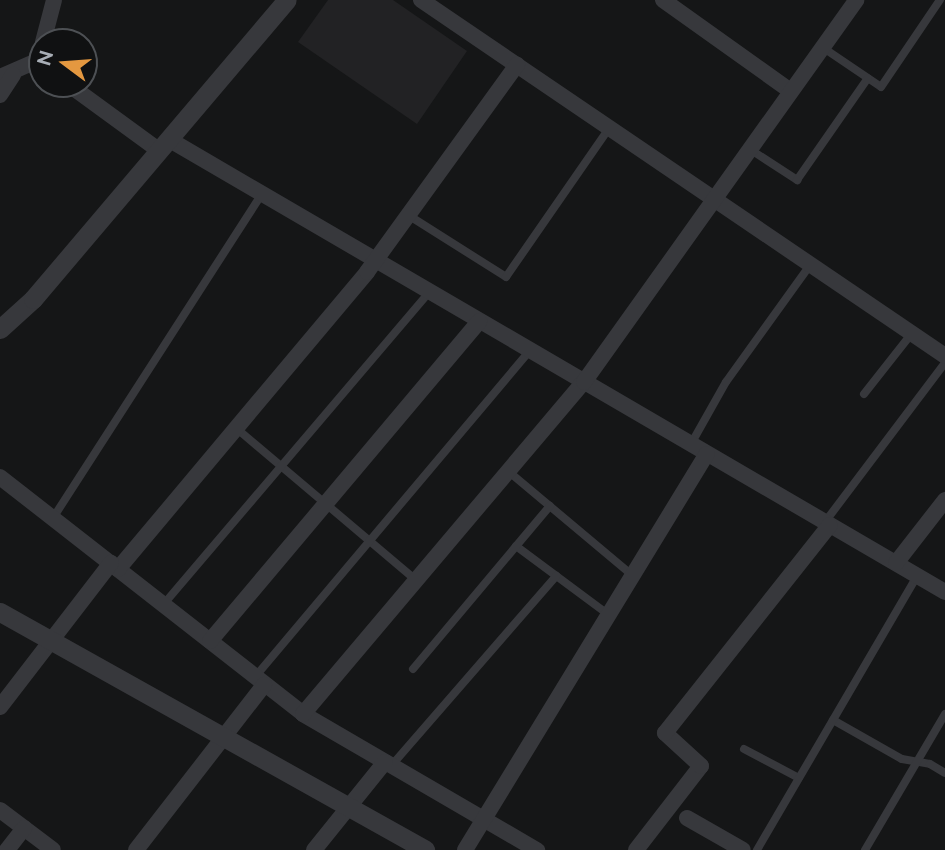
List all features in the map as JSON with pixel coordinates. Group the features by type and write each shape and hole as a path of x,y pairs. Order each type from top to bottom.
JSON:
{"street":[{"path":"47,28 54,0"},
{"path":"0,329 33,299 287,0"},
{"path":"421,0 945,356"},
{"path":"663,0 789,90"},
{"path":"303,714 584,382 712,198 856,0"},
{"path":"0,95 7,76 28,64"},
{"path":"0,707 51,641 236,428 374,260 517,65"},
{"path":"90,98 165,145 262,194 945,592"},
{"path":"209,641 479,321"},
{"path":"466,850 707,453"},
{"path":"0,477 303,714 537,850"},
{"path":"896,563 945,500"},
{"path":"636,850 701,766 665,733 827,523"},
{"path":"0,612 425,850"},
{"path":"136,850 225,736 259,681"},
{"path":"314,850 349,806 388,764"},
{"path":"0,810 52,850"},
{"path":"687,818 743,850"},
{"path":"7,850 24,828"}],"lane":[{"path":"822,47 881,87 943,0"},
{"path":"748,148 797,180 868,78"},
{"path":"406,214 506,277 609,128"},
{"path":"53,518 262,194"},
{"path":"691,444 726,382 810,265"},
{"path":"163,605 429,292"},
{"path":"864,394 912,333"},
{"path":"259,681 370,541 530,351"},
{"path":"827,523 945,363"},
{"path":"236,428 416,580"},
{"path":"508,471 633,576"},
{"path":"412,669 550,506"},
{"path":"516,546 609,615"},
{"path":"388,764 556,576"},
{"path":"757,850 917,576"},
{"path":"865,850 945,714"},
{"path":"833,720 902,760 945,773"},
{"path":"744,749 799,778"}],"shaded area":[{"path":"328,0 393,0 467,51 417,124 298,42"}]}
